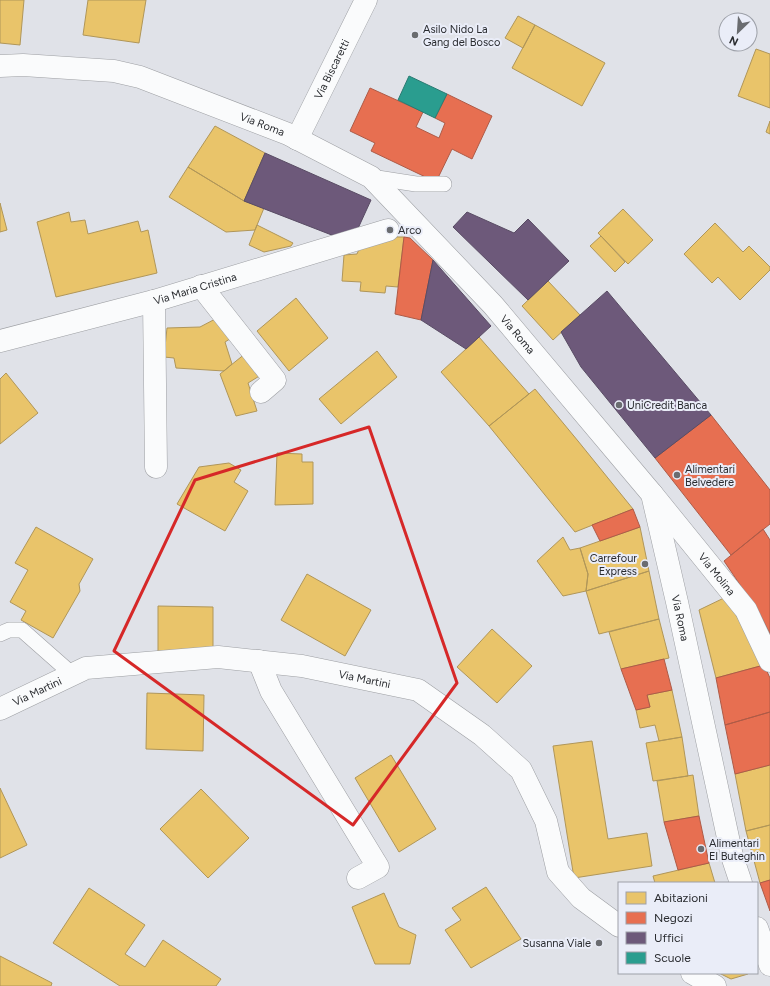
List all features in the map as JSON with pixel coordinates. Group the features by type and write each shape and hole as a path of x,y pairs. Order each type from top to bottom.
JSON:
{"street":[{"name":"Via Biscaretti","path":"297,139 366,0"},
{"name":"Via Roma","path":"0,66 23,65 114,71 140,77 288,134 371,177 396,225 493,305 652,494 732,856 741,882"},
{"name":"Via Maria Cristina","path":"0,341 154,301 396,225"},
{"path":"201,286 275,380 261,392"},
{"path":"154,301 156,467"},
{"name":"Via Molina","path":"652,494 746,610 770,661"},
{"name":"Via Martini","path":"0,709 86,668 218,657 302,666 418,690 482,735 521,770 546,821 558,872 581,898 618,925"},
{"path":"259,661 270,691 378,867 358,878"},
{"path":"758,931 770,965"},
{"path":"694,974 715,986"}],"lane":[{"path":"371,177 416,184 444,184"},
{"path":"0,634 9,630 22,630 73,674"}],"highlighted area":[{"path":"369,427 457,683 353,825 114,651 195,480"}],"building: Abitazioni":[{"path":"0,0 24,0 20,45 0,43"},
{"path":"88,0 146,0 139,43 83,35"},
{"path":"518,16 535,25 523,48 505,38"},
{"path":"535,25 605,63 582,106 512,68"},
{"path":"758,50 770,54 770,108 738,96 755,52 758,52"},
{"path":"770,121 770,134 766,132"},
{"path":"215,126 265,153 244,201 188,167"},
{"path":"188,167 244,201 264,208 255,230 226,232 169,197"},
{"path":"0,203 7,230 0,232"},
{"path":"623,209 653,240 628,264 598,233"},
{"path":"69,212 71,222 85,220 88,234 138,221 141,232 148,230 157,273 56,297 37,222"},
{"path":"715,223 743,252 749,246 770,267 770,270 740,300 718,277 712,283 684,254"},
{"path":"257,225 293,243 291,246 264,252 249,245"},
{"path":"601,236 625,262 615,272 590,246"},
{"path":"394,237 404,237 398,287 386,286 385,293 360,291 361,282 342,281 344,255 357,254 360,247"},
{"path":"548,281 580,315 553,340 522,306"},
{"path":"296,298 328,338 289,371 257,331"},
{"path":"219,317 233,337 225,342 232,364 224,371 176,368 174,358 164,357 167,328 200,327"},
{"path":"479,337 529,394 489,426 441,372"},
{"path":"377,351 397,377 341,424 319,399"},
{"path":"246,353 261,375 248,383 257,411 236,416 220,374"},
{"path":"6,373 38,413 0,444 0,379"},
{"path":"535,389 633,509 575,532 489,426"},
{"path":"277,453 302,454 302,462 313,462 313,504 275,505"},
{"path":"229,463 241,470 234,482 248,491 225,531 177,504 199,467"},
{"path":"36,527 93,559 79,584 80,591 53,638 21,620 26,611 10,602 28,570 15,563"},
{"path":"640,527 649,571 586,591 588,574 580,548"},
{"path":"563,537 570,550 580,548 588,574 586,591 563,596 537,561"},
{"path":"649,571 659,619 599,634 586,591"},
{"path":"307,574 371,610 345,656 281,620"},
{"path":"726,597 764,665 716,678 699,610"},
{"path":"158,606 213,607 213,651 158,651"},
{"path":"659,619 669,658 621,669 609,632"},
{"path":"492,629 532,666 497,703 457,667"},
{"path":"672,690 682,737 659,741 655,725 640,728 636,710 650,707 647,695"},
{"path":"147,693 204,695 203,751 146,749"},
{"path":"682,737 688,776 653,781 646,743"},
{"path":"592,741 608,839 647,833 652,866 574,878 553,746"},
{"path":"391,755 436,829 399,852 355,778"},
{"path":"770,765 770,825 746,831 735,774"},
{"path":"693,775 699,816 664,822 657,781"},
{"path":"0,788 27,845 0,858"},
{"path":"201,789 249,838 208,878 160,829"},
{"path":"770,825 770,880 760,883 746,831"},
{"path":"709,863 715,882 655,882 653,876"},
{"path":"486,887 521,939 471,968 445,930 461,920 452,908"},
{"path":"89,888 145,925 125,954 145,967 163,940 221,979 216,986 120,986 53,943"},
{"path":"384,893 399,927 416,935 410,964 375,964 352,907"},
{"path":"0,956 52,983 51,986 0,986"},
{"path":"721,974 748,974 731,979"}],"building: Negozi":[{"path":"370,88 423,112 416,127 439,138 445,123 435,118 447,94 492,116 472,159 452,149 436,182 371,151 375,143 350,131"},
{"path":"404,237 410,238 433,260 421,320 395,314"},
{"path":"711,415 770,490 770,524 731,555 655,458"},
{"path":"633,509 640,527 600,541 592,525"},
{"path":"763,529 770,540 770,634 761,616 724,561"},
{"path":"664,659 672,690 647,695 650,707 636,710 621,669"},
{"path":"764,665 770,678 770,712 725,725 716,678"},
{"path":"770,712 770,765 735,774 725,725"},
{"path":"699,816 709,863 678,870 664,822"},
{"path":"770,880 770,911 760,883"}],"building: Uffici":[{"path":"265,153 371,200 355,235 342,239 244,201"},
{"path":"467,212 514,233 528,219 569,261 528,300 453,227"},
{"path":"433,260 491,326 466,349 421,320"},
{"path":"607,291 711,415 655,458 581,367 561,332"}],"building: Scuole":[{"path":"409,76 447,94 435,118 398,100"}],"place":[{"name":"Asilo Nido La Gang del Bosco","path":"415,35"},
{"name":"Arco","path":"390,230"},
{"name":"UniCredit Banca","path":"619,405"},
{"name":"Alimentari Belvedere","path":"677,475"},
{"name":"Carrefour Express","path":"645,564"},
{"name":"Alimentari El Buteghin","path":"701,849"},
{"name":"Susanna Viale","path":"599,943"}]}
